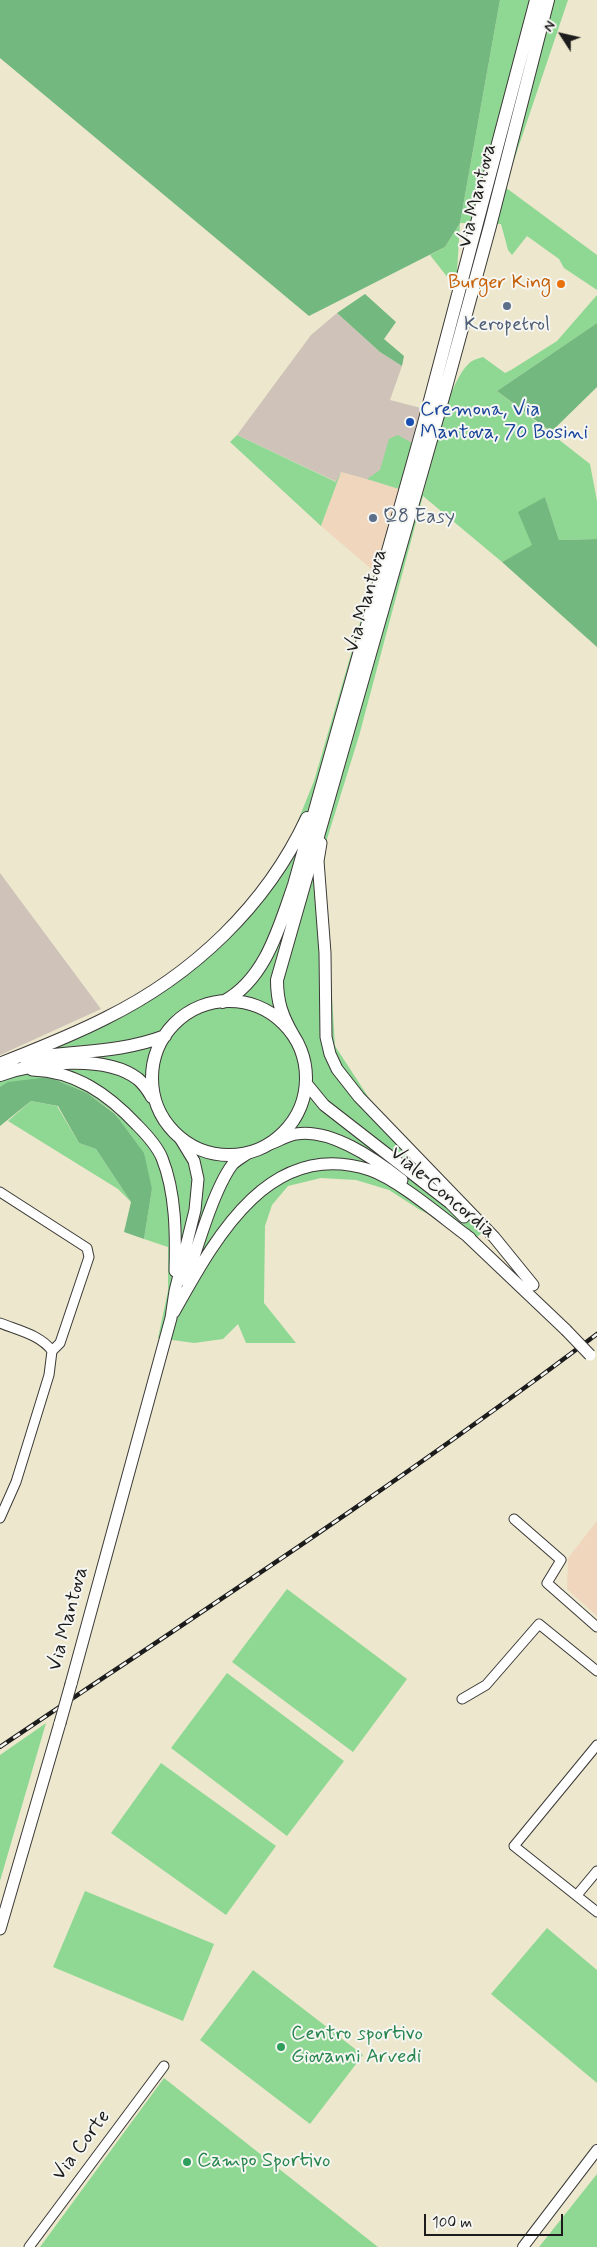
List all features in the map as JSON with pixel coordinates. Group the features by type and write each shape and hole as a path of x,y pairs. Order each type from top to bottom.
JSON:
{"main road":[{"path":"501,133 528,0"},
{"name":"Via Mantova","path":"292,1035 281,1016 277,997 277,980 476,234 536,0"},
{"name":"Via Mantova","path":"223,1002 238,994 250,982 278,932 327,789 380,625 448,378 548,0"},
{"path":"526,85 552,0"},
{"path":"1,1068 116,1013 168,980 215,944 234,926 272,880 327,789"},
{"path":"327,789 318,861 325,953 326,1036 330,1054 347,1084 494,1237 533,1285"},
{"path":"153,1098 153,1066 158,1050 165,1036 186,1015 198,1008 223,1002 247,1004 269,1013 282,1023 292,1035 303,1058 306,1083 302,1101 295,1118 284,1132 270,1144 248,1153 230,1156 212,1154 195,1148 180,1138"},
{"path":"1,1068 48,1055 130,1047 165,1036"},
{"path":"19,1070 62,1063 81,1063 113,1068 137,1078 145,1085 164,1120 180,1138 194,1160 198,1179 195,1210 175,1291 171,1318"},
{"path":"1,1068 41,1070 64,1075 91,1086 130,1117 156,1146 165,1168 172,1199 175,1291"},
{"name":"Viale Concordia","path":"306,1083 324,1105 450,1204 533,1285 566,1330"},
{"name":"Viale Concordia","path":"270,1144 295,1134 323,1136 357,1150 394,1174 435,1206 470,1238 594,1358"},
{"path":"178,1304 210,1214 227,1173 234,1163 248,1153"},
{"path":"171,1318 223,1233 252,1197 274,1180 297,1170 318,1164 343,1165 369,1170 387,1178 470,1238"},
{"name":"Via Mantova","path":"0,1929 71,1684 171,1318"}],"street":[{"path":"0,1192 87,1248 89,1257 78,1291 60,1343 52,1351"},
{"path":"0,1322 48,1344 52,1351 49,1375 19,1473 0,1518"},
{"path":"514,1519 561,1560 547,1583 597,1627"},
{"path":"462,1699 486,1684 539,1624 597,1671"},
{"path":"597,1745 514,1846 597,1912"},
{"path":"577,1895 597,1871"},
{"name":"Via Corte","path":"29,2247 164,2066"},
{"path":"523,2247 597,2150"}],"shaded area":[{"path":"337,313 380,352 402,366 390,400 421,408 399,488 341,472 337,482 237,435 311,335"},
{"path":"341,472 399,488 375,572 321,526"},
{"path":"0,873 101,1009 0,1055"},
{"path":"597,1521 597,1616 567,1589 568,1558"}],"green space":[{"path":"0,0 500,0 460,223 445,247 309,316 0,58"},
{"path":"500,0 568,0 505,187 597,255 597,290 564,268 559,259 527,236 512,255 508,250 501,224 460,223"},
{"path":"460,223 456,288 430,255 445,247"},
{"path":"365,294 396,322 384,339 404,356 402,366 380,352 337,313"},
{"path":"597,295 597,323 497,391 590,464 597,501 597,539 559,540 545,497 533,545 502,562 423,496 359,736 327,839 324,865 335,1046 369,1098 484,1231 477,1237 420,1210 389,1190 356,1180 321,1178 288,1186 272,1205 265,1226 264,1303 296,1343 246,1343 238,1324 223,1339 194,1343 158,1338 168,1291 168,1247 144,1239 152,1189 116,1114 87,1093 49,1077 0,1087 0,1072 134,1008 258,903 291,838 314,781 399,489 367,479 380,470 389,439 398,435 412,443 399,488 423,494 448,402 463,370 472,361 483,357 505,373 511,370 557,341"},
{"path":"597,323 597,387 551,432 497,391"},
{"path":"237,435 336,482 341,472 321,526 230,442"},
{"path":"545,497 559,540 597,539 597,647 502,562 532,545 518,512"},
{"path":"49,1077 87,1093 115,1114 144,1153 152,1189 144,1239 124,1232 131,1202 96,1149 79,1143 58,1106 31,1101 0,1126 0,1087 8,1082"},
{"path":"31,1101 57,1106 79,1143 96,1149 131,1202 118,1189 8,1121"},
{"path":"287,1589 407,1679 353,1752 232,1662"},
{"path":"227,1673 344,1761 287,1836 171,1748"},
{"path":"46,1723 0,1881 0,1755"},
{"path":"161,1763 276,1846 226,1915 111,1833"},
{"path":"85,1891 214,1944 183,2021 53,1967"},
{"path":"547,1928 597,1970 597,2083 491,1994"},
{"name":"Centro sportivo Giovanni Arvedi","path":"253,1970 363,2055 310,2124 200,2040"},
{"name":"Campo Sportivo","path":"164,2078 378,2247 40,2247"},
{"path":"597,2174 597,2247 539,2247"}],"railway":[{"path":"0,1747 376,1493 451,1441 597,1334"}],"place":[{"name":"Burger King","path":"561,284"},
{"name":"Keropetrol","path":"507,306"},
{"name":"Cremona, Via Mantova, 70 Bosini","path":"410,422"},
{"name":"Q8 Easy","path":"373,518"},
{"name":"Centro sportivo Giovanni Arvedi","path":"281,2047"},
{"name":"Campo Sportivo","path":"187,2162"}]}
